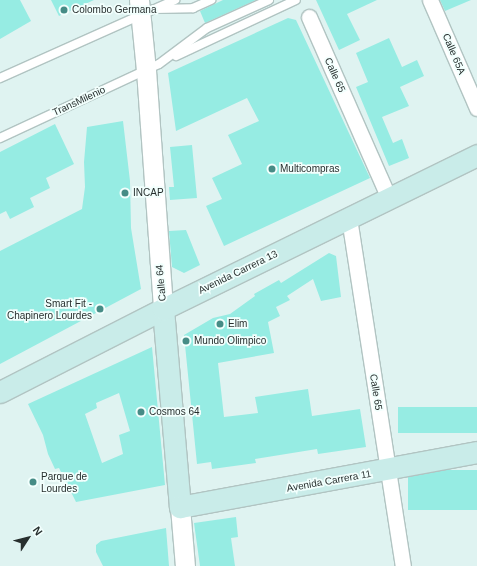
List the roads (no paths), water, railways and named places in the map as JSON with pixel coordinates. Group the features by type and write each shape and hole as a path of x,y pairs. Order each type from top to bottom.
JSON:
{"main road":[{"name":"Avenida Carrera 13","path":"0,392 163,309 477,155"},
{"name":"Calle 64","path":"163,309 180,507"},
{"name":"Avenida Carrera 11","path":"180,507 388,470 477,452"}],"street":[{"name":"Calle 65A","path":"430,0 477,108"},
{"name":"Calle 64","path":"145,8 152,67 163,309"},
{"name":"Calle 65","path":"309,17 389,198"},
{"name":"Calle 65","path":"349,218 403,566"},
{"name":"Calle 64","path":"180,507 185,566"}],"lane":[{"path":"0,78 145,8 175,0"},
{"path":"145,8 193,8 211,0"},
{"name":"TransMilenio","path":"152,67 207,28 269,0"},
{"name":"TransMilenio","path":"0,138 296,0"}],"place":[{"name":"Colombo Germana","path":"64,10"},
{"name":"Multicompras","path":"272,169"},
{"name":"INCAP","path":"125,193"},
{"name":"Smart Fit - Chapinero Lourdes","path":"100,309"},
{"name":"Elim","path":"220,324"},
{"name":"Mundo Olimpico","path":"186,341"},
{"name":"Cosmos 64","path":"141,412"},
{"name":"Parque de Lourdes","path":"33,482"}]}
